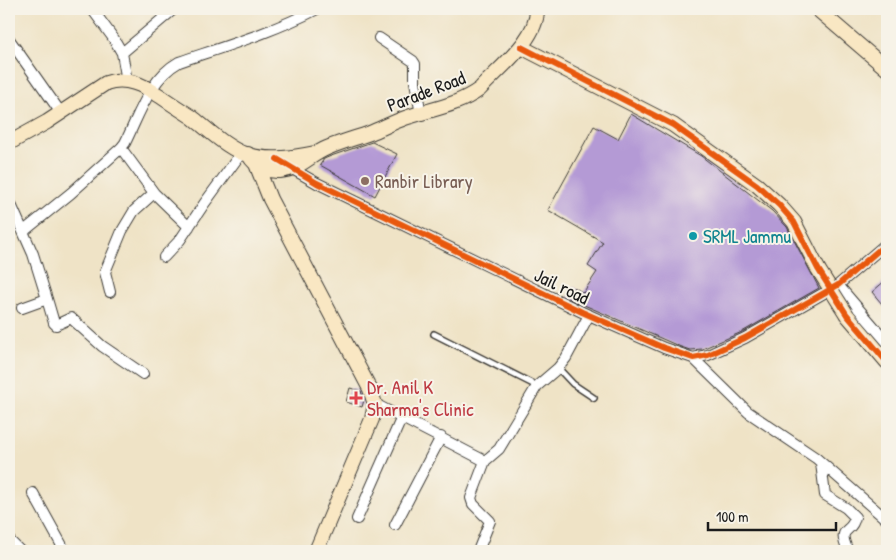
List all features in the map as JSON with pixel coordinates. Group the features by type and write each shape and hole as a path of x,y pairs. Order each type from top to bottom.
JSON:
{"main road":[{"name":"Parade Road","path":"318,152 406,118 446,107 480,90 529,37 534,26 537,9"},
{"path":"817,9 887,69"},
{"path":"521,47 673,125 756,185 779,205 794,222 818,269 847,315 887,362"},
{"path":"9,143 111,81 127,81 142,85 190,116 231,147 272,171 291,169 302,164 318,152"},
{"path":"99,88 127,87 154,93"},
{"path":"249,157 277,159 318,152"},
{"path":"249,157 370,389 375,404 372,419 316,551"}],"street":[{"path":"92,9 114,39 122,54 127,81"},
{"path":"122,54 174,9"},
{"path":"24,231 71,193 121,148 154,93 161,75 179,62 266,32 296,20 316,9"},
{"path":"379,38 410,58 415,64 415,82 421,114"},
{"path":"9,39 61,113"},
{"path":"121,148 154,193 189,227"},
{"path":"164,257 180,240 204,204 249,157"},
{"name":"Jail road","path":"277,159 291,169 589,315 664,348 693,358"},
{"path":"110,292 105,272 122,230 134,211 154,193"},
{"path":"9,200 33,254 54,323 56,325 71,318 102,346 143,374"},
{"path":"693,358 708,355 745,338 838,285 887,243"},
{"path":"838,285 887,342"},
{"path":"22,308 47,299"},
{"path":"478,551 490,521 473,504 471,498 485,461 499,450 537,386 558,368 573,347 589,315"},
{"path":"693,358 748,412 821,463 887,520"},
{"path":"375,404 485,461"},
{"path":"357,519 402,418"},
{"path":"395,525 441,438"},
{"path":"821,463 825,495 846,508 855,517 843,536 843,541 848,551"},
{"path":"33,492 65,551"},
{"path":"9,540 20,551"}],"lane":[{"path":"434,334 537,386"},
{"path":"558,368 572,384 594,398"}],"building":[{"name":"SRML Jammu","path":"631,114 701,156 772,211 787,227 819,288 742,332 702,349 690,350 568,298 574,287 583,293 597,272 588,266 603,242 548,210 594,126 618,139"},
{"name":"Ranbir Library","path":"372,142 397,154 375,196 320,165 324,159"},
{"path":"887,279 887,310 872,292"},
{"path":"350,388 361,391 364,400 362,407 346,402"}],"cycle path":[{"path":"521,47 673,125 757,185 794,222 818,269 847,315 887,362"},
{"path":"277,159 317,183 582,312 664,348 693,358 708,355 745,338 838,285 887,243"}],"place":[{"name":"Ranbir Library","path":"365,181"},
{"name":"SRML Jammu","path":"693,236"},
{"name":"Dr. Anil K Sharma's Clinic","path":"356,398"}]}
